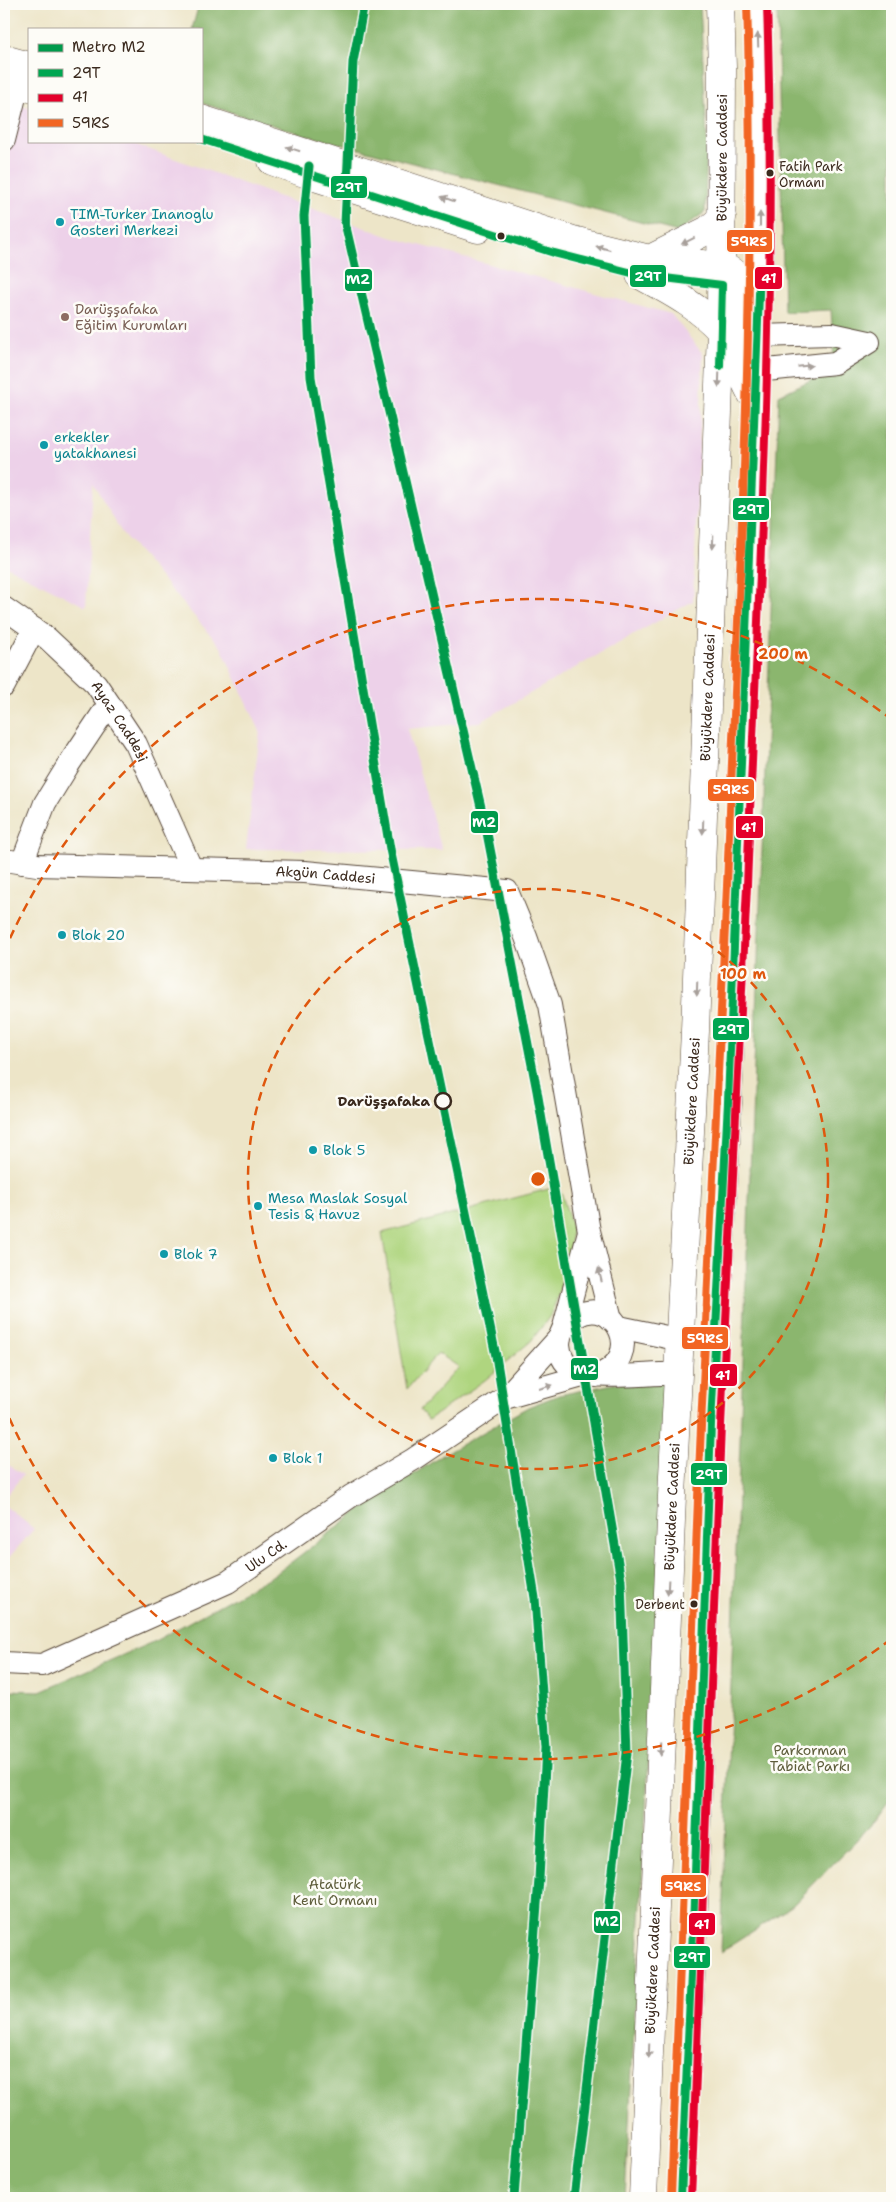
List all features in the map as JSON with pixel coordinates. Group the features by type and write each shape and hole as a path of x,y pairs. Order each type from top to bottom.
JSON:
{"main road":[{"name":"Büyükdere Caddesi","path":"681,2198 714,1360 729,1083 758,336 736,275 722,218 720,4"},
{"name":"Büyükdere Caddesi","path":"643,2198 673,1382 681,1340 695,1040 721,331 736,275 760,94 757,4"},
{"path":"4,58 20,80"},
{"path":"202,119 645,267 706,314 721,331"},
{"path":"202,139 258,155 327,181 554,253 645,267 736,275 743,296 742,367 745,381 756,402"},
{"path":"645,267 700,235 722,218"},
{"path":"673,1382 702,1369 714,1360 704,1350 681,1340"}],"street":[{"path":"4,140 20,80"},
{"path":"756,371 835,362 869,342 832,334 758,336"},
{"name":"Ayaz Caddesi","path":"4,608 47,638 96,684 136,744 191,868"},
{"path":"4,686 34,630"},
{"path":"13,861 68,764 108,704"},
{"name":"Akgün Caddesi","path":"13,861 37,865 305,872 506,891 526,937 550,1005 589,1231 615,1323"},
{"name":"Akgün Caddesi","path":"562,1332 589,1231"},
{"path":"651,1332 663,1329 682,1310"},
{"path":"673,1382 591,1376 576,1372 562,1357 559,1347 562,1332 571,1319 580,1314 591,1312 602,1314 615,1323 681,1340"},
{"path":"591,1376 606,1372 615,1366 621,1357 624,1347 623,1336 615,1323"},
{"name":"Ulu Cd.","path":"4,1663 42,1665 228,1582 351,1496 414,1459 505,1398 562,1332"},
{"name":"Ulu Cd.","path":"505,1398 591,1376"}],"shaded area":[{"path":"4,99 28,108 28,142 129,142 390,237 671,314 703,354 693,601 480,722 407,729 442,850 246,849 260,731 221,647 122,533 93,483 86,607 4,565"},
{"path":"4,1462 23,1475 4,1498"},
{"path":"4,1505 34,1529 4,1563"}],"green space":[{"path":"199,4 700,4 707,139 705,212 678,232 302,134 202,103 202,28 192,28"},
{"name":"Parkorman Tabiat Parkı","path":"777,4 892,4 892,1797 870,1826 793,1905 721,1952 779,395 813,379 835,378 831,310 784,312"},
{"path":"556,1187 561,1192 572,1227 567,1274 550,1316 531,1341 485,1380 428,1420 420,1410 459,1367 438,1353 407,1389 382,1233"},
{"name":"Atatürk Kent Ormanı","path":"669,1379 625,2198 4,2198 4,1690 40,1691 155,1641 277,1573 365,1506 443,1455 528,1407 559,1395 613,1384"}],"metro line":[{"name":"M2","path":"364,4 353,62 345,223 487,833 537,1091 621,1580 627,1753 574,2198"},
{"name":"M2","path":"309,166 304,216 311,377 390,849 496,1356 535,1598 546,1747 539,1879 514,2198"}],"transit line":[{"name":"59RS","path":"671,2198 701,1426 727,886 745,445 750,224 747,4"},
{"name":"41","path":"691,2198 721,1426 747,886 765,445 770,224 767,4"},
{"name":"29T","path":"202,139 554,253 640,275 722,285 720,366"},
{"name":"29T","path":"681,2198 693,1929 711,1424 728,1102 760,268"}],"place":[{"name":"Fatih Park Ormanı","path":"770,173"},
{"name":"TIM-Turker Inanoglu Gosteri Merkezi","path":"60,222"},
{"name":"Darüşşafaka Eğitim Kurumları","path":"65,317"},
{"name":"erkekler yatakhanesi","path":"44,445"},
{"name":"Blok 20","path":"62,935"},
{"name":"Darüşşafaka","path":"443,1101"},
{"name":"Blok 5","path":"313,1150"},
{"name":"Mesa Maslak Sosyal Tesis & Havuz","path":"258,1206"},
{"name":"Blok 7","path":"164,1254"},
{"name":"Blok 1","path":"273,1458"},
{"name":"Derbent","path":"694,1604"}]}
